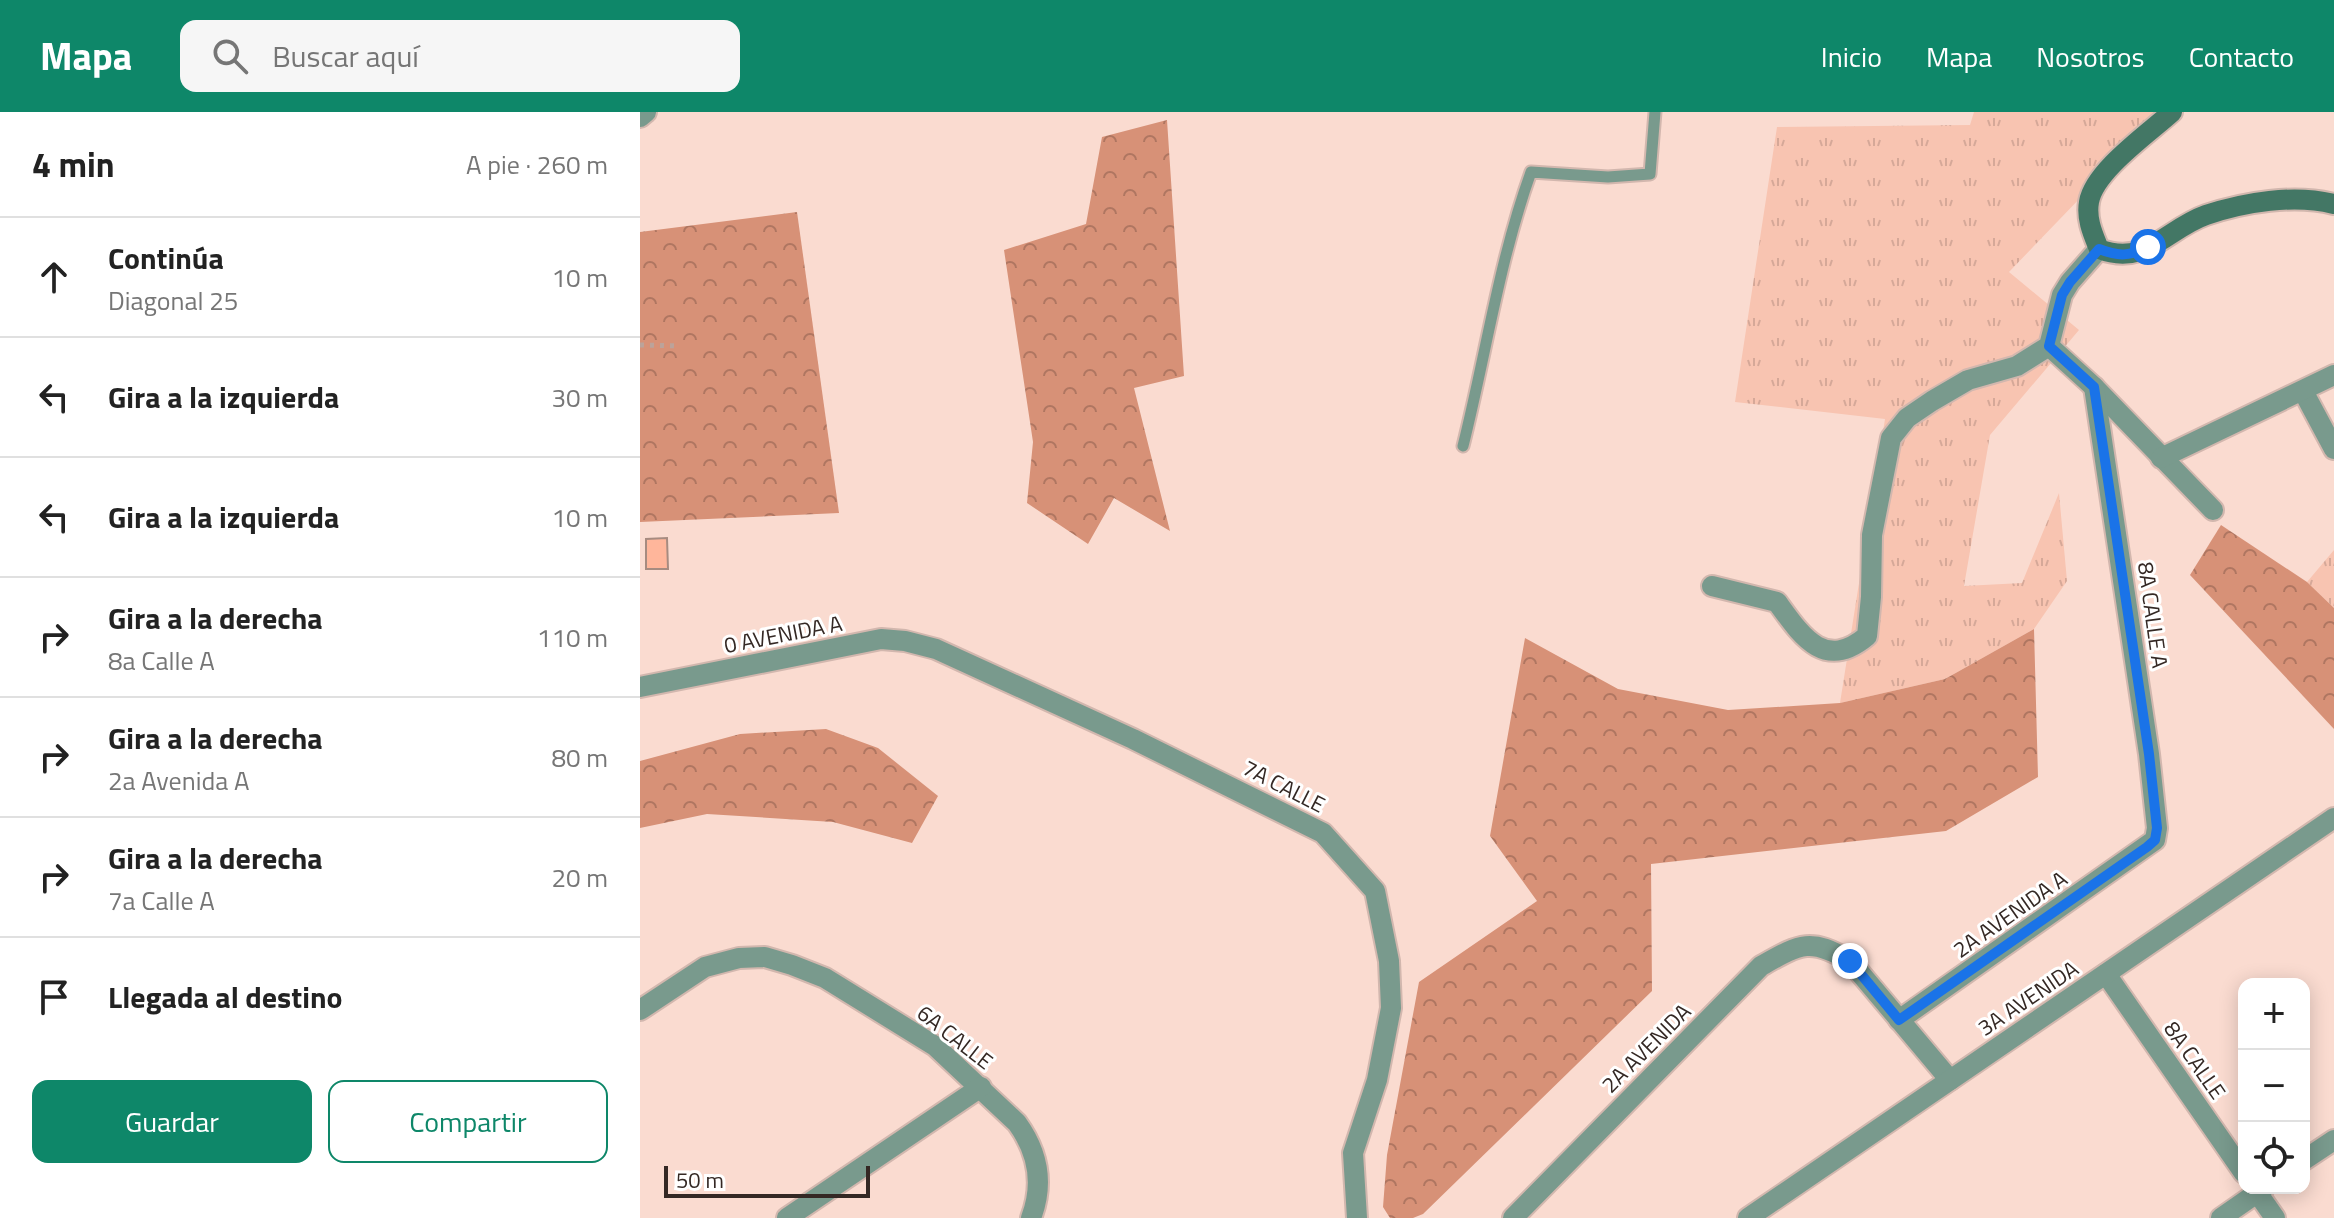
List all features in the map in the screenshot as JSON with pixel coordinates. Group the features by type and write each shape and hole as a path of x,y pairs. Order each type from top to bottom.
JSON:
{"main road":[{"path":"2172,112 2092,188 2088,204 2089,223 2099,249 2114,255 2131,255 2204,216 2267,201 2314,199 2334,204"}],"street":[{"path":"640,117 646,112"},
{"path":"1712,586 1777,602 1799,634 1819,647 1838,652 1854,647 1867,636 1872,535 1891,438 1907,418 1968,380 2017,366 2049,346 2062,295 2099,249"},
{"path":"2049,346 2094,387 2213,510"},
{"path":"2161,458 2334,375"},
{"name":"8A CALLE A","path":"2094,387 2149,754 2157,828 2155,840 2147,847"},
{"path":"2303,391 2334,449"},
{"name":"0 AVENIDA A","path":"640,687 881,639 936,649"},
{"name":"7A CALLE","path":"936,649 1133,739 1323,833 1375,891 1389,961 1391,1008 1377,1080 1353,1153 1357,1218"},
{"name":"3A AVENIDA","path":"1748,1218 2334,818"},
{"name":"2A AVENIDA A","path":"1899,1020 2147,847"},
{"name":"2A AVENIDA","path":"1513,1218 1761,966 1795,946 1831,950 1850,961 1899,1020"},
{"name":"6A CALLE","path":"640,1010 705,967 739,958 765,957 825,978 935,1046 1017,1123 1033,1151 1038,1181 1031,1218"},
{"name":"8A CALLE","path":"2106,974 2238,1164"},
{"path":"1899,1020 1950,1080"},
{"path":"787,1218 981,1087"},
{"path":"2310,1156 2334,1140"},
{"path":"2221,1218 2254,1194"},
{"path":"2261,1194 2275,1218"}],"lane":[{"path":"1463,446 1481,374 1495,293 1531,172 1608,177 1650,174 1655,112"}],"path":[{"path":"640,345 679,346"}],"green space":[{"path":"1974,112 2163,112 2009,272 2079,330 1990,435 1964,586 2022,583 2059,493 2067,581 2034,629 1945,679 1840,703 1885,419 1735,402 1777,127 1970,125"},
{"path":"1167,120 1184,376 1134,388 1170,531 1114,498 1088,544 1027,503 1033,442 1004,250 1086,224 1102,137"},
{"path":"797,212 839,513 640,522 640,232"},
{"path":"2221,525 2307,582 2334,608 2334,729 2190,575"},
{"path":"2334,550 2334,608 2307,582"},
{"path":"2034,629 2038,777 1946,831 1651,864 1652,991 1423,1214 1413,1218 1390,1218 1383,1207 1387,1155 1419,982 1537,901 1490,836 1525,638 1618,689 1728,710 1840,703 1945,679"},
{"path":"826,729 878,748 938,796 912,843 833,822 707,814 640,828 640,761 740,734"}],"building":[{"path":"667,538 668,569 646,569 646,539"}],"route":[{"path":"1850,961 1899,1020 2155,840 2157,828 2149,754 2094,387 2049,346 2062,295 2099,249 2114,255 2131,255 2148,247"}]}
